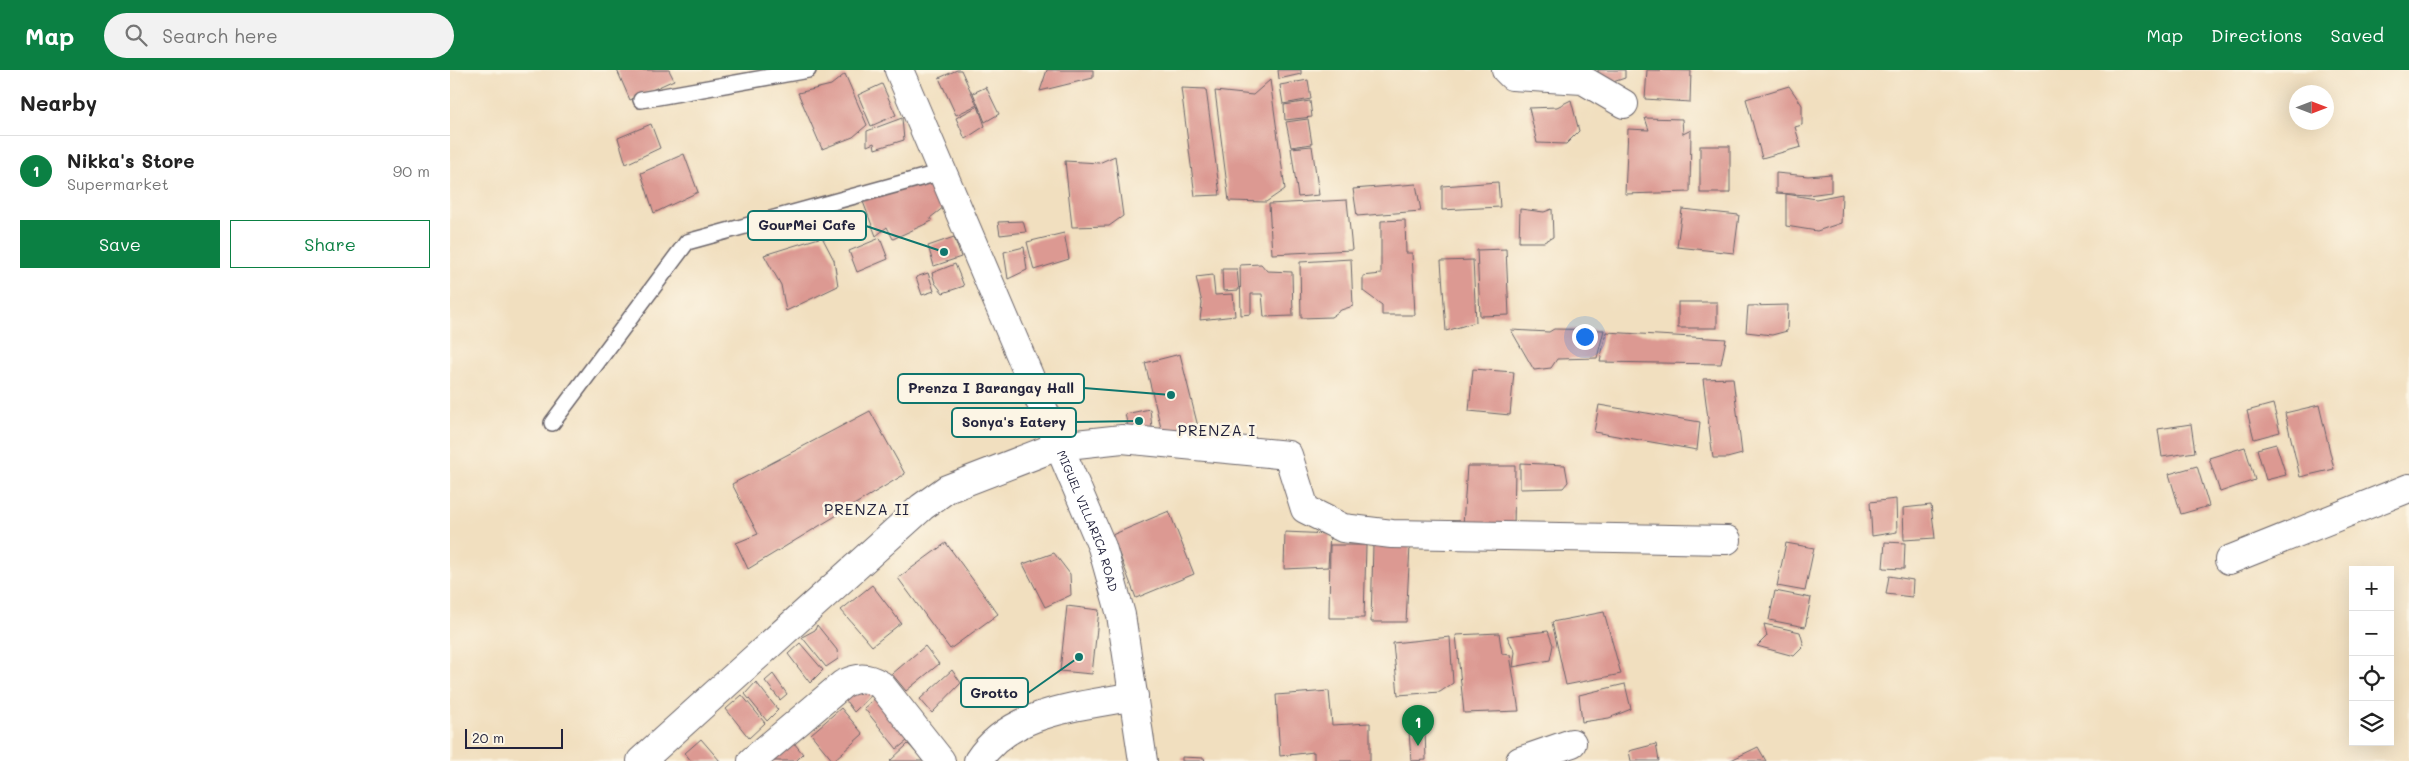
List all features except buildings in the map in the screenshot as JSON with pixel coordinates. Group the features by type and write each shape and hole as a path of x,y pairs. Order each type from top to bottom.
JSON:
{"street":[{"name":"MIGUEL VILLARICA ROAD","path":"898,70 1102,547 1121,615 1143,761"},
{"path":"1506,70 1512,76 1582,80 1624,104"},
{"path":"641,761 922,507 947,489 1058,446 1122,439 1288,455 1305,509 1343,528 1392,534 1727,540"},
{"path":"2229,560 2409,488"},
{"path":"752,761 843,684 857,678 869,678 881,685 941,761"},
{"path":"978,761 987,746 1018,724 1050,712 1134,696"},
{"path":"1520,761 1572,743"}],"lane":[{"path":"641,100 808,70"},
{"path":"552,424 687,242 942,172"}],"place":[{"name":"GourMei Cafe","path":"944,252"},
{"name":"Prenza I Barangay Hall","path":"1171,395"},
{"name":"Sonya's Eatery","path":"1139,421"},
{"name":"Grotto","path":"1079,657"},
{"name":"Nikka's Store","path":"1418,746"}],"district":[{"name":"PRENZA I","path":"1217,430"},
{"name":"PRENZA II","path":"867,509"}]}
